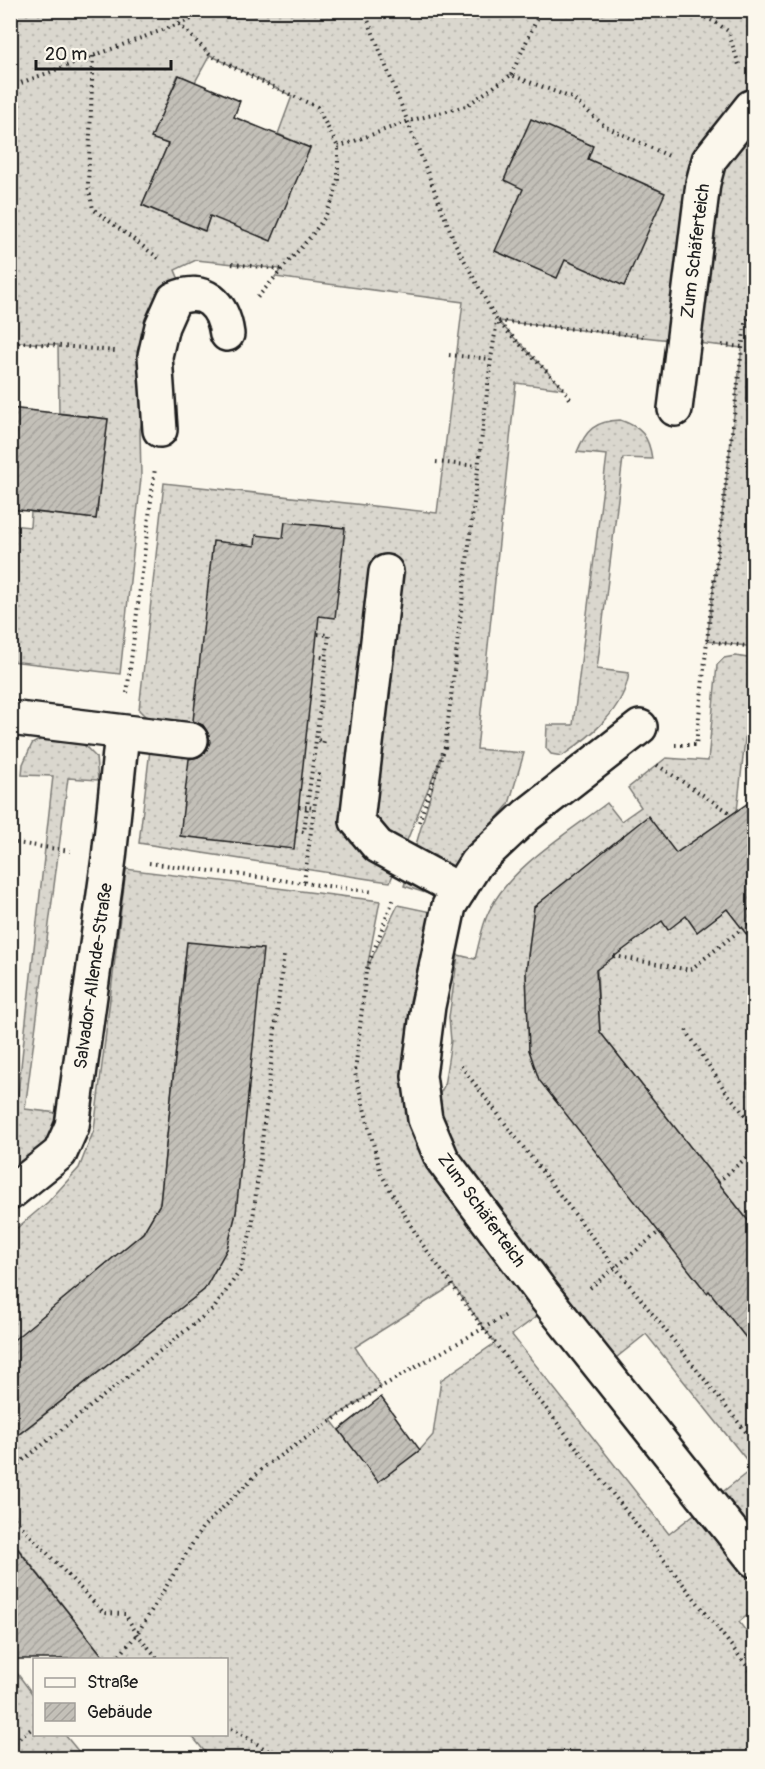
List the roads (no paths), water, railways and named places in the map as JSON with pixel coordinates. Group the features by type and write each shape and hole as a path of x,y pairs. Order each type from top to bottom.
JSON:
{"street":[{"name":"Zum Schäferteich","path":"675,409 702,183 709,160 751,106"},
{"path":"160,430 155,356 162,326 174,299 185,294 206,298 217,304 225,318 227,334"},
{"path":"386,572 357,821 378,846 459,890"},
{"path":"10,718 191,740"},
{"name":"Zum Schäferteich","path":"640,728 527,815 476,863 449,906 428,1006 419,1076 425,1119 442,1159 542,1293 754,1560"},
{"name":"Salvador-Allende-Straße","path":"10,1193 60,1153 72,1126 108,858 122,733"}]}
